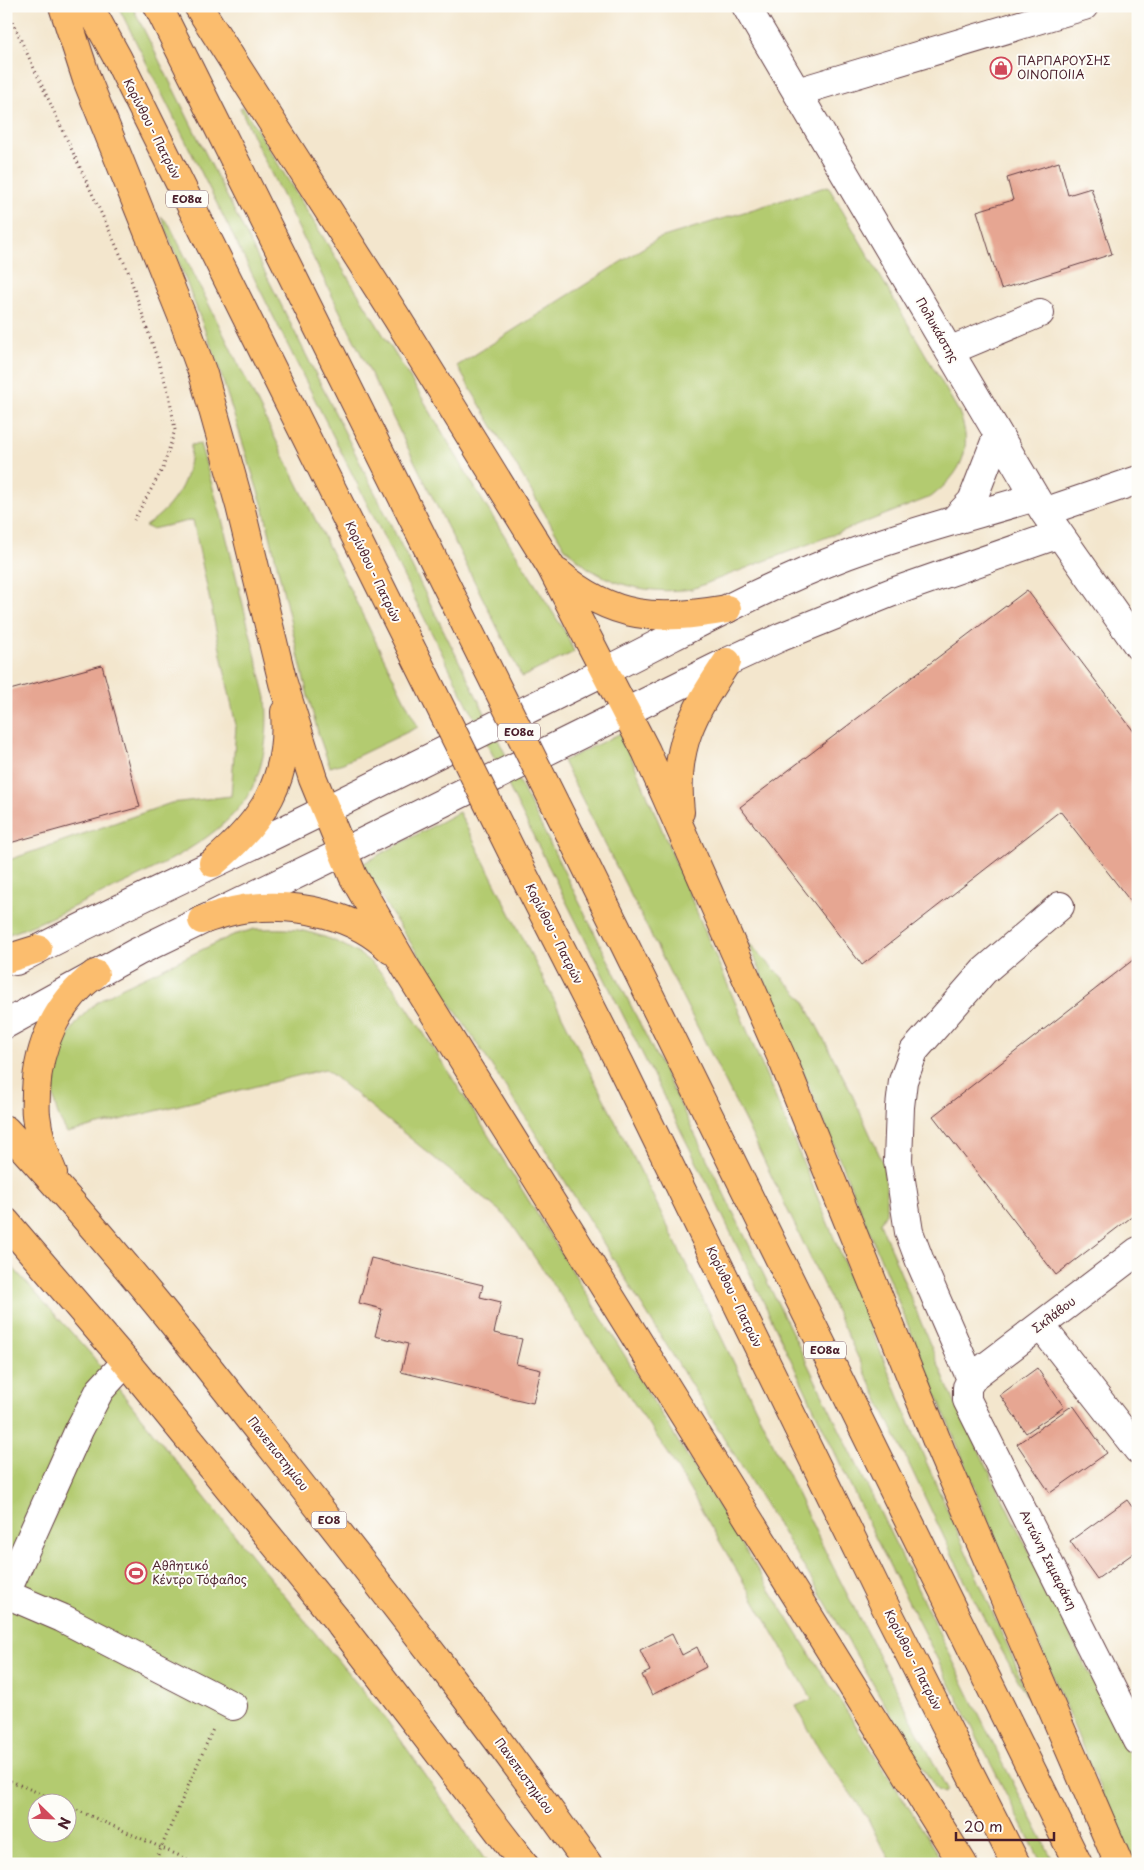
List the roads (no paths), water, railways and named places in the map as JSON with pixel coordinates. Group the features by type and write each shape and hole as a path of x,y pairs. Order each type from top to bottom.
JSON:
{"main road":[{"path":"63,6 87,80 203,374 240,506 283,683 313,779 353,876 406,968 963,1864"},
{"name":"Κορίνθου - Πατρών","path":"89,6 118,59 517,862 642,1108 883,1602 1016,1864"},
{"name":"ΕΟ8α","path":"158,6 571,836 1078,1864"},
{"path":"198,6 397,318 551,567 626,711 668,797 687,846 784,1063 941,1451 1119,1864"},
{"path":"551,567 575,588 605,604 626,611 667,617 691,616 727,609"},
{"path":"687,846 678,795 681,753 693,718 727,662"},
{"path":"213,863 253,824 266,807 274,789 280,769 285,738 283,683"},
{"path":"202,920 250,908 286,907 310,910 341,920 376,937 390,949 406,968"},
{"path":"6,959 38,949"},
{"path":"59,1186 45,1154 36,1115 39,1061 50,1030 59,1013 77,990 96,974"},
{"name":"Πανεπιστημίου","path":"6,1130 59,1186 197,1351 375,1578 502,1745 588,1864"},
{"path":"6,1222 126,1362 336,1619 524,1864"}],"street":[{"name":"Πολυκάστης","path":"746,6 1046,514 1138,646"},
{"path":"797,92 1084,6"},
{"path":"949,351 1040,313"},
{"path":"953,521 972,500 998,434"},
{"path":"6,1024 96,974 202,920 727,662 789,634 890,593 1046,514 1138,480"},
{"path":"6,966 787,580 845,556 953,521 1046,514"},
{"path":"971,1379 909,1232 898,1161 903,1081 914,1051 978,978 1060,906"},
{"name":"Σκλάβου","path":"971,1379 1138,1251"},
{"path":"1041,1326 1138,1450"},
{"path":"126,1362 100,1390 6,1594 62,1618 229,1704"},
{"name":"Αντώνη Σαμαράκη","path":"971,1379 966,1387 968,1400 1138,1741"}],"place":[{"name":"ΠΑΡΠΑΡΟΥΣΗΣ ΟΙΝΟΠΟΙΙΑ","path":"1001,68"},
{"name":"Αθλητικό Κέντρο Τόφαλος","path":"136,1573"}]}
